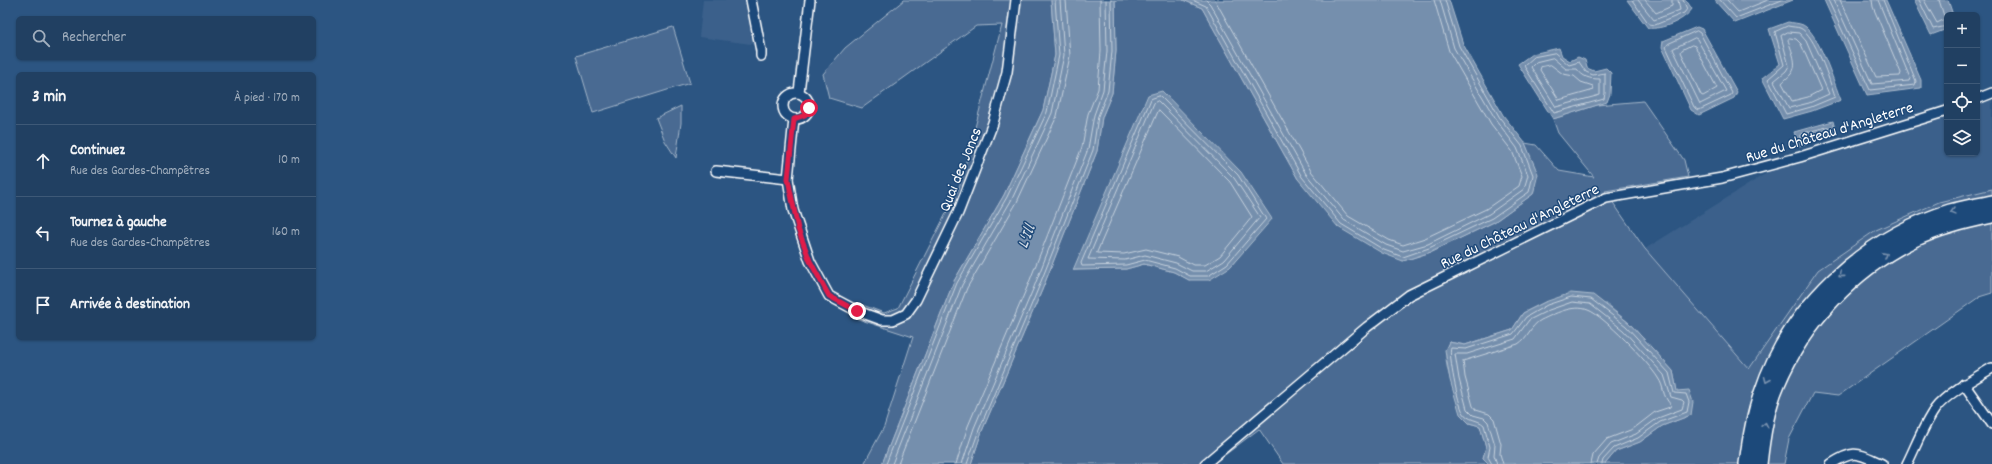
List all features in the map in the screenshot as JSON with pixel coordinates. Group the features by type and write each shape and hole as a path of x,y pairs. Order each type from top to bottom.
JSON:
{"main road":[{"path":"1747,464 1751,432 1762,392 1777,356 1810,306 1837,278 1869,251 1908,229 1950,212 1992,203"},
{"path":"1759,464 1766,419 1776,385 1790,356 1810,327 1847,284 1876,261 1914,239 1951,224 1992,215"}],"street":[{"path":"751,0 761,56"},
{"path":"798,92 810,0"},
{"name":"Quai des Joncs","path":"788,179 798,229 810,261 829,296 857,311 882,320 893,320 906,314 916,300 958,212 995,116 1007,72 1016,0"},
{"path":"798,92 808,100 809,108 805,115 794,119 786,115 783,103 790,94 798,92"},
{"path":"1980,98 1992,92"},
{"name":"Rue du Château d'Angleterre","path":"1205,464 1367,327 1409,295 1606,198 1722,178 1800,157 1944,112"},
{"path":"716,171 788,179 794,119"},
{"path":"1907,464 1924,427 1936,408 1964,384 1992,368"},
{"path":"1964,384 1992,424"},
{"path":"1831,464 1846,455 1857,453 1882,464"}],"shaded area":[{"path":"703,0 749,0 758,45 699,37"},
{"path":"904,0 1051,0 1055,55 1043,110 1004,195 954,281 882,464 864,464 884,427 913,337 855,318 860,304 884,313 898,308 959,188 1002,25 976,26 862,108 829,98 823,74 845,48"},
{"path":"1115,0 1183,0 1202,8 1298,179 1403,261 1431,252 1494,222 1533,194 1537,174 1525,143 1536,145 1559,171 1594,177 1558,133 1553,119 1597,105 1643,101 1684,160 1688,177 1605,191 1645,249 1749,369 1818,270 1876,230 1939,202 1992,189 1992,293 1979,297 1838,396 1813,393 1789,439 1784,464 1605,464 1616,451 1640,442 1662,426 1691,415 1677,391 1673,371 1629,323 1606,304 1545,302 1523,313 1512,330 1465,345 1449,342 1446,351 1448,371 1469,423 1480,426 1486,447 1483,458 1489,464 1283,464 1259,429 1213,464 971,464 982,431 1042,290 1097,151 1102,117 1112,93 1116,51","holes":["1239,256 1230,267 1189,280 1174,272 1144,264","1144,264 1126,269 1073,270"]},
{"path":"673,27 690,83 593,113 576,56"},
{"path":"1992,86 1992,189 1939,202 1876,230 1818,270 1749,369 1645,249 1770,171 1944,104 1944,156 1980,156 1980,91"},
{"path":"681,106 681,123 676,158 665,141 656,118"}],"water":[{"name":"L'Ill","path":"1051,0 1115,0 1116,51 1112,93 1102,117 1097,151 1042,290 982,431 971,464 882,464 954,281 1004,195 1043,110 1055,55"},
{"path":"1183,0 1449,0 1463,44 1503,115 1525,143 1538,174 1533,194 1494,222 1431,252 1403,261 1382,253 1338,227 1298,179 1202,8"},
{"path":"1627,0 1686,0 1692,9 1684,17 1672,24 1659,28 1648,28"},
{"path":"1793,0 1735,23 1715,1"},
{"path":"1824,0 1886,0 1921,80 1921,88 1867,95"},
{"path":"1914,0 1948,0 1952,12 1944,12 1944,30 1931,35"},
{"path":"1788,22 1803,25 1815,38 1841,100 1812,111 1783,119 1762,78 1780,64 1769,29"},
{"path":"1697,27 1702,29 1737,92 1734,98 1699,115 1691,110 1662,47 1663,41"},
{"path":"1559,48 1562,56 1570,61 1578,57 1585,60 1587,68 1594,71 1606,68 1611,73 1610,94 1607,102 1553,119 1518,64 1532,54"},
{"path":"1162,91 1241,172 1272,219 1230,267 1209,280 1189,280 1174,272 1144,264 1126,269 1073,270 1148,95"},
{"path":"1833,121 1836,133 1799,146 1794,132"},
{"path":"1571,293 1593,295 1629,323 1673,371 1677,391 1689,390 1693,402 1691,415 1662,426 1640,442 1616,451 1605,464 1489,464 1483,458 1486,447 1480,426 1469,423 1460,414 1450,380 1445,350 1449,342 1465,345 1512,330 1523,313 1545,302"}],"route":[{"path":"809,108 808,112 802,118 794,119 788,179 793,210 798,229 810,261 829,296 857,311"}]}
